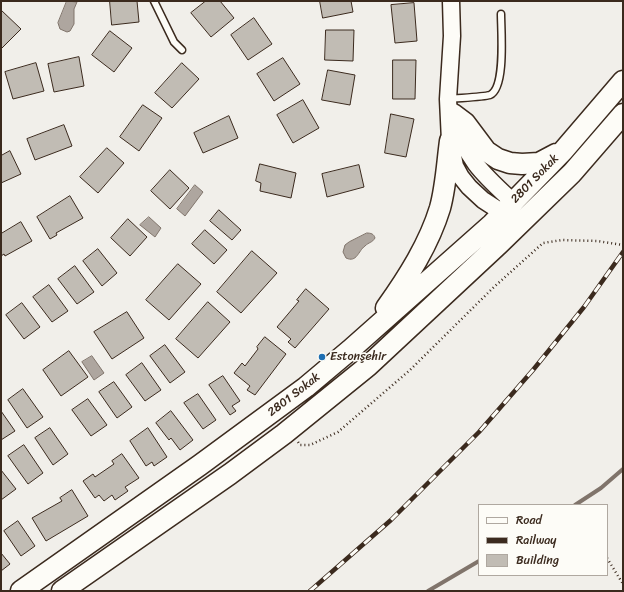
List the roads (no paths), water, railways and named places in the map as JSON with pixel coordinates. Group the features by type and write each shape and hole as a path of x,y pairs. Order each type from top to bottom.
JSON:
{"main road":[{"name":"2801 Sokak","path":"21,591 306,387 509,211 623,81"},
{"path":"450,106 486,151 498,159 510,163 539,163 563,151"},
{"name":"2801 Sokak","path":"62,591 248,461 368,366 531,214 572,173 623,114"},
{"path":"366,335 404,283 426,244 440,209 445,185 450,141"},
{"path":"368,366 400,325 503,228 509,211 520,217 531,214"}],"street":[{"path":"451,1 452,36 450,141 454,166 461,177 483,200 509,211"},
{"path":"450,106 458,133 468,154 509,211"}],"lane":[{"path":"154,1 174,42 182,50"},
{"path":"450,106 489,95 495,91 501,75 501,14"}],"waterway":[{"path":"577,504 601,488 623,469"},
{"path":"428,591 478,562"}],"railway":[{"path":"310,591 391,520 479,432 533,370 584,307 623,252"}],"place":[{"name":"Estonşehir","path":"322,357"}]}
